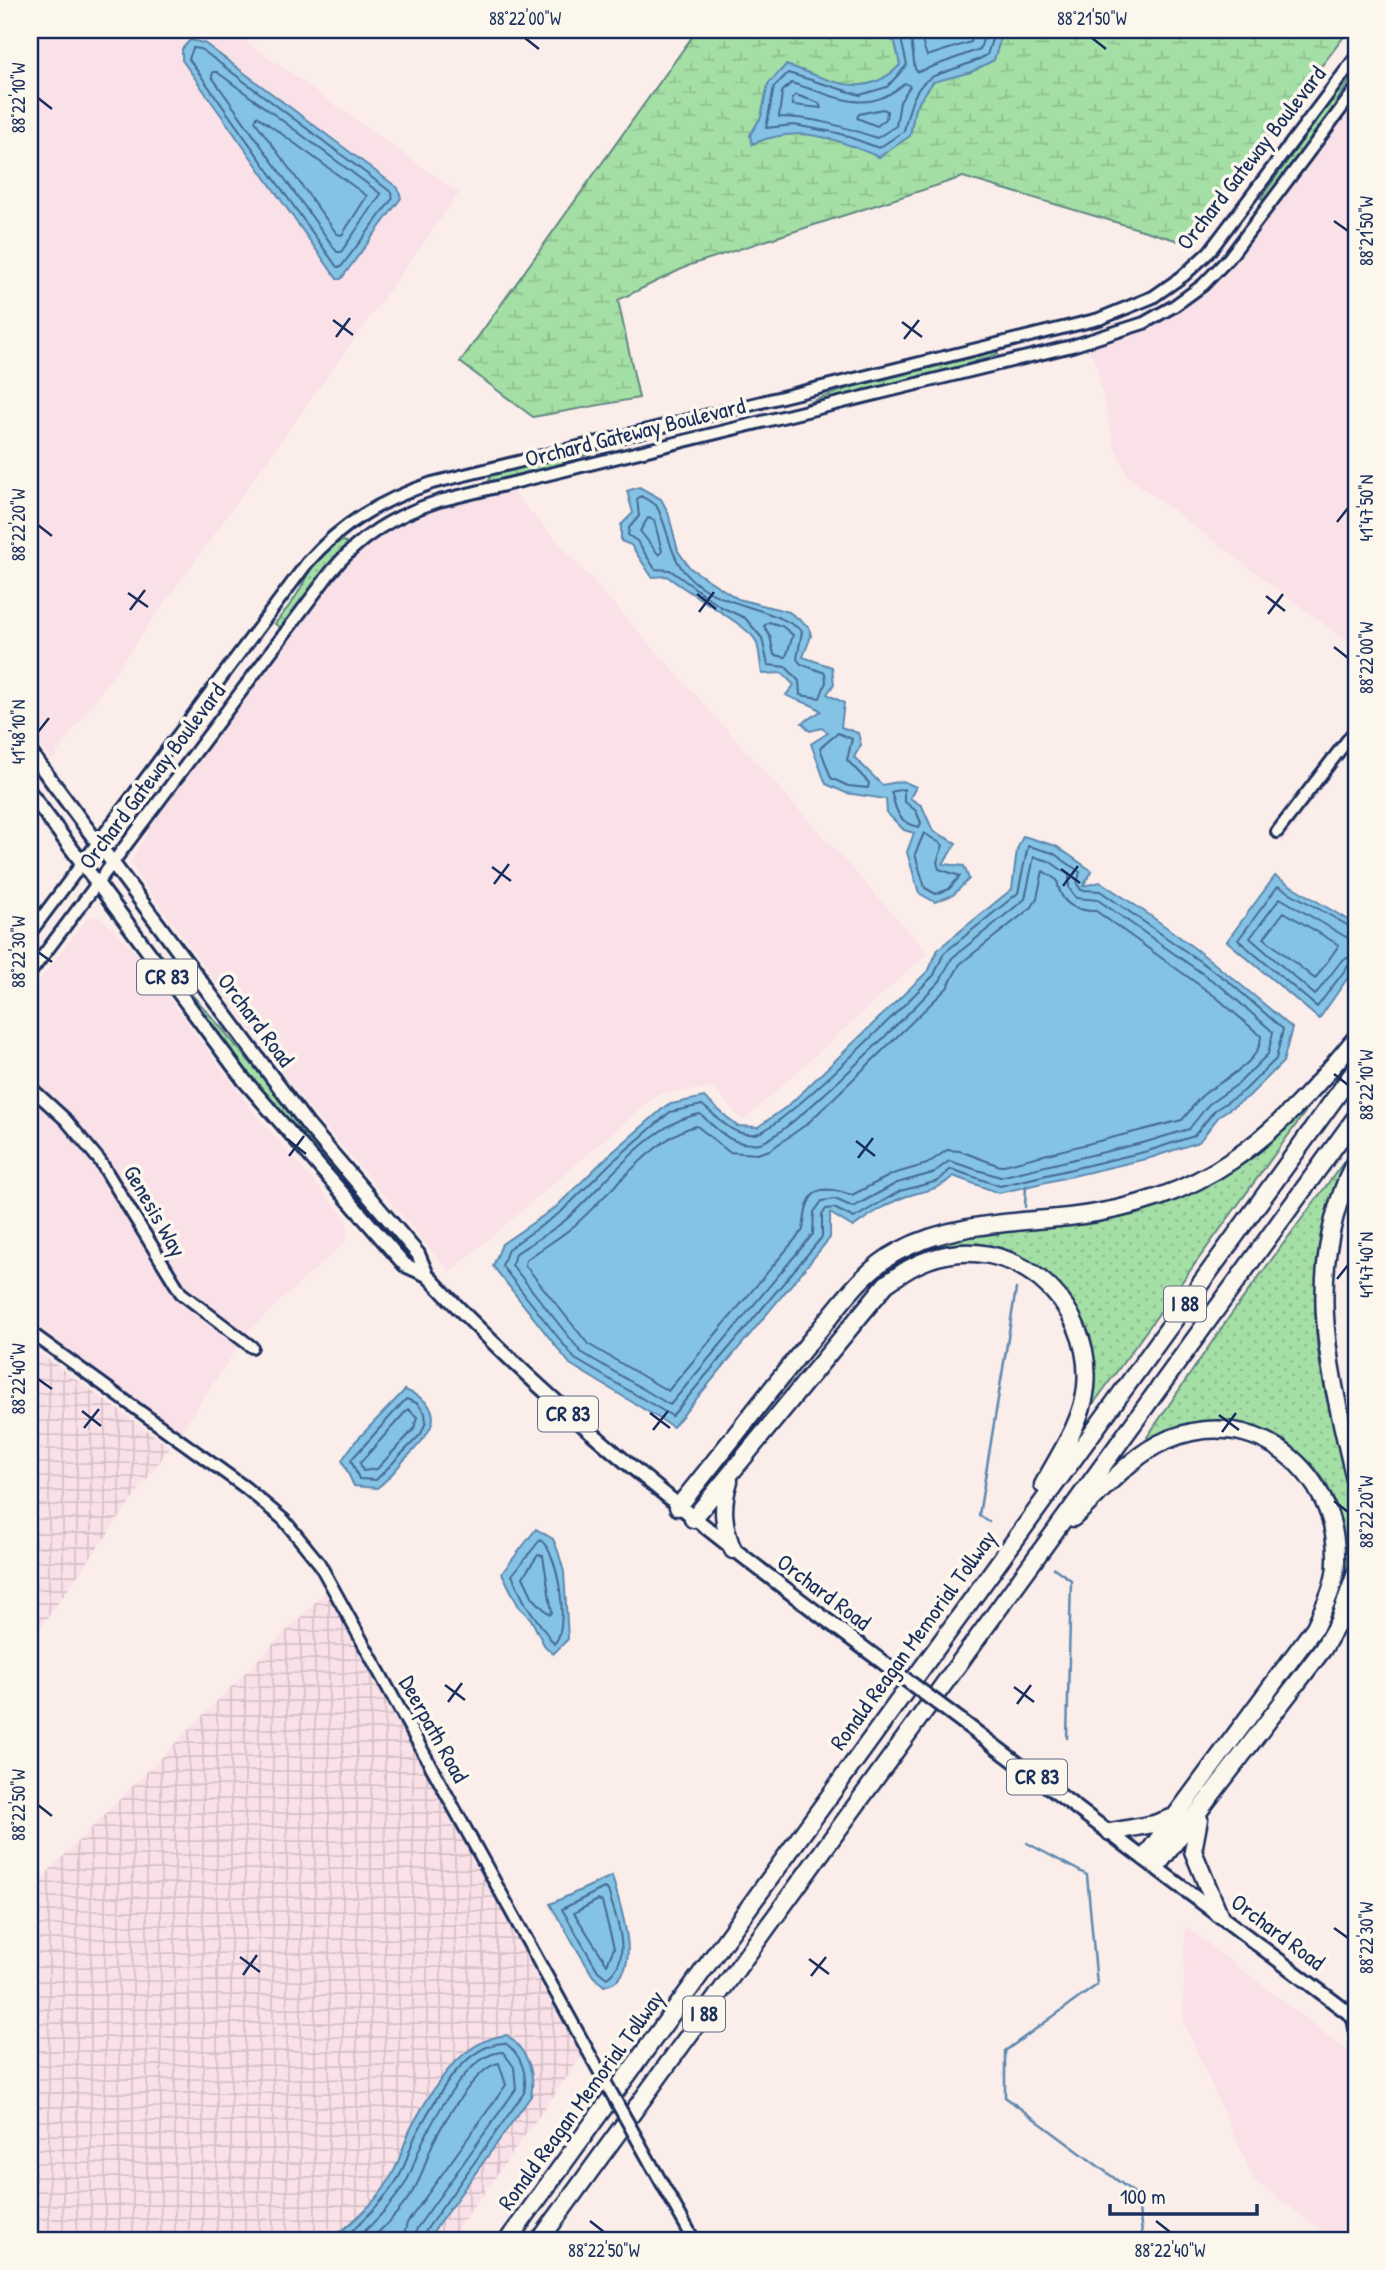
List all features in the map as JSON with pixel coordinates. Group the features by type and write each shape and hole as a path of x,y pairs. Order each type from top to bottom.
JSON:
{"highway":[{"path":"678,1507 850,1293 897,1252 933,1235 960,1229 1105,1212 1150,1201 1189,1186 1239,1157 1288,1118 1356,1038"},
{"name":"Ronald Reagan Memorial Tollway","path":"508,2240 1356,1069"},
{"name":"I 88","path":"540,2240 1356,1117"},
{"path":"1356,1159 1330,1237 1324,1325 1326,1356 1356,1484"},
{"path":"693,1519 886,1284 908,1269 946,1255 965,1253 999,1258 1028,1270 1064,1302 1081,1334 1087,1369 1086,1390 1080,1412 1014,1539"},
{"path":"1046,1544 1150,1448 1194,1432 1229,1431 1269,1443 1300,1464 1324,1498 1334,1528 1336,1565 1332,1586 1315,1628 1174,1817 1151,1862"},
{"path":"732,1472 723,1505 727,1536 733,1550"},
{"path":"1151,1862 1202,1810 1323,1649 1338,1623 1356,1573"},
{"path":"1202,1810 1193,1851 1219,1914"},
{"path":"1110,1832 1154,1825 1174,1817"}],"main road":[{"name":"Orchard Road","path":"30,752 307,1124 418,1254 426,1275"},
{"name":"Orchard Road","path":"30,793 244,1080 310,1160 405,1265 426,1275 561,1408 693,1519 1151,1862 1356,2020"}],"street":[{"name":"Orchard Gateway Boulevard","path":"30,933 307,563 355,519 379,503 432,483 1066,328 1136,306 1171,286 1209,252 1356,57"},
{"name":"Orchard Gateway Boulevard","path":"30,973 330,573 351,548 378,527 439,501 1060,349 1144,323 1189,296 1228,258 1356,89"},
{"path":"1277,832 1356,729"},
{"name":"Genesis Way","path":"30,1087 65,1119 100,1161 181,1293 252,1347"},
{"name":"Deerpath Road","path":"30,1332 246,1488 284,1520 319,1563 694,2240"}],"shaded area":[{"path":"30,30 230,30 459,193 52,760 30,731"},
{"path":"1356,99 1356,648 1127,476 1114,445 1096,364 1088,349 1159,323 1188,305 1218,279"},
{"path":"511,490 928,953 743,1121 712,1088 658,1094 450,1272 304,1102 138,876 131,861 169,796 343,565 386,529 418,514"},
{"path":"1356,715 1356,761 1347,754 1283,842 1270,831"},
{"path":"89,916 101,917 130,946 256,1115 346,1218 348,1231 344,1243 249,1330 178,1436 30,1328 30,992"},
{"path":"30,1346 170,1447 30,1642"},
{"path":"329,1588 582,2056 450,2240 30,2240 30,1890"},
{"path":"1185,1926 1356,2057 1356,2240 1334,2240 1254,2180 1183,2021"}],"green space":[{"path":"697,30 1349,30 1186,243 963,177 690,265 618,300 639,398 533,417 460,362"},
{"path":"1348,77 1350,80 1323,124 1265,201 1261,198"},
{"path":"997,351 998,354 947,371 807,406 806,403 855,386"},
{"path":"610,446 551,468 489,482 490,475"},
{"path":"343,541 348,543 281,628 275,624 294,600 320,556"},
{"path":"184,986 418,1262 414,1266 247,1076 182,987"},
{"path":"1306,1111 1091,1407 1094,1359 1090,1340 1073,1305 1047,1275 1014,1254 986,1246 960,1245 925,1251 924,1247 972,1233 1099,1221 1159,1206 1194,1192 1243,1164"},
{"path":"1354,1148 1332,1206 1319,1262 1316,1291 1318,1350 1350,1511 1348,1563 1341,1592 1338,1592 1343,1545 1335,1502 1313,1465 1295,1450 1265,1435 1213,1426 1192,1426 1149,1440 1147,1437 1227,1320"}],"water":[{"path":"874,30 1003,30 994,60 971,72 933,82 915,108 910,136 879,157 831,139 801,134 769,138 752,144 750,135 761,117 768,84 786,65 831,81 859,85 873,83 900,65 895,42"},
{"path":"190,40 204,43 398,188 401,198 341,279 337,279 182,60 182,49"},
{"path":"639,487 661,499 668,512 678,551 690,568 738,599 789,612 809,627 811,636 803,657 832,667 834,684 827,694 844,703 841,727 858,733 861,745 854,757 882,785 903,781 916,787 910,798 922,806 933,831 956,843 943,864 964,866 969,879 953,895 935,902 919,893 907,852 914,833 904,830 887,813 886,799 846,793 826,784 811,744 828,733 822,728 810,731 802,723 821,711 786,695 794,685 782,673 762,674 756,641 751,634 667,576 652,577 631,545 621,541 621,525 633,513 627,491"},
{"path":"1023,836 1056,846 1092,871 1083,886 1100,882 1125,898 1199,951 1292,1028 1283,1062 1248,1097 1220,1115 1199,1142 1150,1158 999,1193 953,1176 936,1188 889,1204 853,1227 830,1213 830,1238 673,1427 570,1364 493,1266 502,1244 556,1207 607,1157 667,1105 704,1097 737,1126 758,1127 789,1105 929,970 938,949 1012,889 1017,850"},
{"path":"1275,876 1356,925 1356,966 1319,1019 1227,941"},
{"path":"405,1390 429,1405 433,1414 428,1431 422,1441 377,1488 354,1486 342,1460 355,1442"},
{"path":"536,1529 553,1539 564,1572 568,1639 553,1654 544,1645 531,1619 519,1607 502,1573"},
{"path":"612,1876 624,1921 628,1955 625,1969 617,1980 604,1986 593,1976 550,1904"},
{"path":"507,2035 519,2047 528,2062 532,2078 531,2096 427,2240 332,2240 366,2209 388,2183 411,2128 449,2069 475,2046"}],"waterway":[{"path":"1025,1207 1026,1186"},
{"path":"989,1522 979,1515 1016,1289"},
{"path":"1054,1568 1071,1580 1067,1738"},
{"path":"1027,1843 1087,1875 1097,1985 1005,2051 1005,2097 1137,2195 1143,2240"}]}
